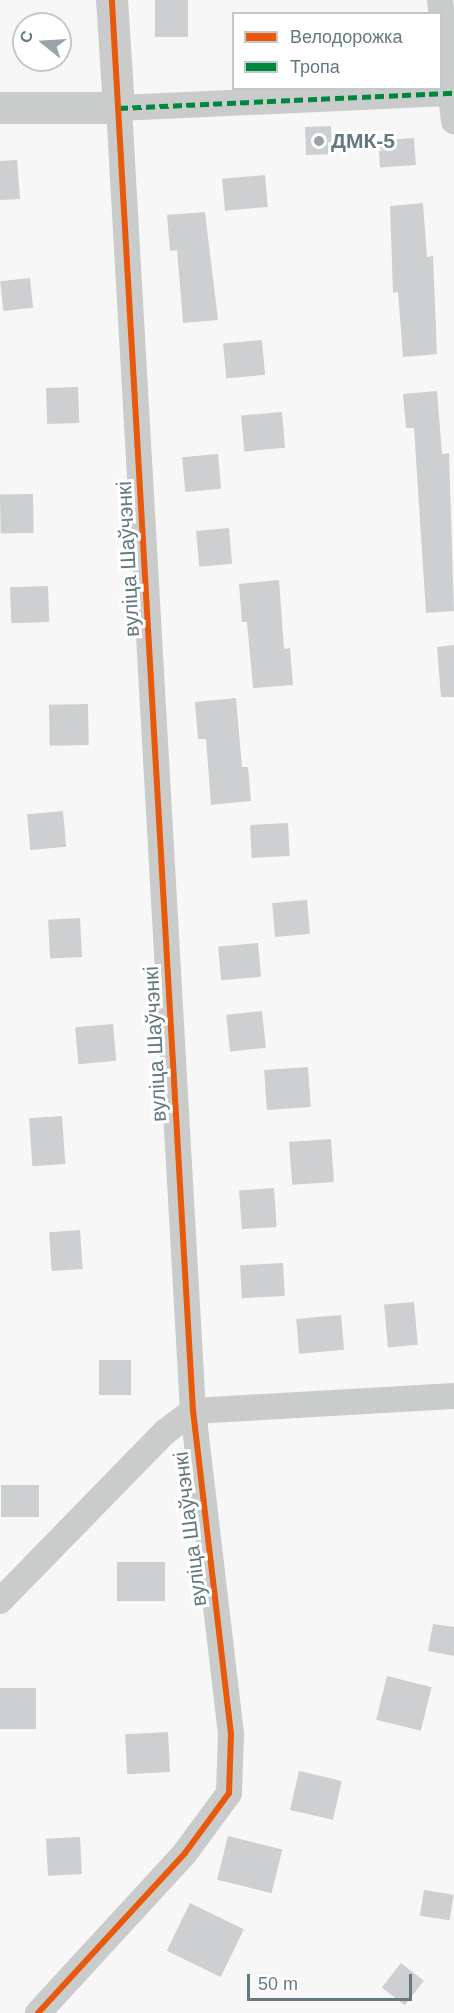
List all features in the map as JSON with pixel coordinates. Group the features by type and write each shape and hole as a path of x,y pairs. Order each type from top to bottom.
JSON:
{"street":[{"name":"вуліца Шаўчэнкі","path":"38,2013 185,1853 229,1793 231,1734 193,1412 112,0"},
{"path":"442,16 454,121"},
{"path":"0,108 119,108 452,93"},
{"path":"0,1601 165,1432 193,1412 454,1396"}],"building":[{"path":"155,0 188,0 188,37 155,37"},
{"name":"ДМК-5","path":"331,126 332,154 306,155 305,127"},
{"path":"414,138 416,165 380,167 378,141"},
{"path":"17,160 20,199 0,200 0,161"},
{"path":"265,175 268,207 225,211 222,179"},
{"path":"423,203 427,257 433,256 437,354 403,357 398,292 393,293 390,206"},
{"path":"205,212 218,320 183,323 177,250 170,251 167,215"},
{"path":"30,278 33,308 3,311 0,281"},
{"path":"262,340 265,375 226,378 223,343"},
{"path":"78,387 79,423 47,424 46,388"},
{"path":"437,391 442,454 449,453 454,611 426,613 414,428 406,428 403,394"},
{"path":"282,412 285,448 244,451 241,416"},
{"path":"218,454 221,489 185,492 182,457"},
{"path":"33,494 34,533 1,534 0,495"},
{"path":"229,528 232,564 199,567 196,531"},
{"path":"279,580 284,649 290,648 293,685 253,688 247,622 242,622 239,584"},
{"path":"48,586 49,622 11,623 10,587"},
{"path":"454,645 454,697 441,697 437,647"},
{"path":"236,698 242,767 248,767 251,801 211,805 206,739 198,739 195,702"},
{"path":"88,704 89,745 50,746 49,705"},
{"path":"63,811 66,847 30,850 27,814"},
{"path":"288,823 290,856 252,858 250,825"},
{"path":"307,900 310,934 275,937 272,903"},
{"path":"80,918 82,957 50,959 48,920"},
{"path":"258,943 261,977 221,980 218,946"},
{"path":"262,1011 266,1048 230,1052 226,1015"},
{"path":"113,1024 116,1061 78,1064 75,1027"},
{"path":"308,1067 311,1107 267,1110 264,1070"},
{"path":"62,1116 65,1164 32,1166 29,1118"},
{"path":"331,1139 334,1182 292,1185 289,1142"},
{"path":"274,1188 277,1227 242,1229 239,1190"},
{"path":"80,1230 83,1269 52,1271 49,1232"},
{"path":"283,1263 285,1296 242,1298 240,1265"},
{"path":"414,1302 418,1345 388,1347 384,1305"},
{"path":"341,1315 344,1350 299,1354 296,1319"},
{"path":"99,1360 131,1360 131,1395 99,1395"},
{"path":"1,1485 39,1485 39,1517 1,1517"},
{"path":"117,1562 165,1562 165,1601 117,1601"},
{"path":"433,1624 454,1627 454,1656 428,1651"},
{"path":"387,1676 432,1687 421,1731 376,1720"},
{"path":"0,1688 36,1688 36,1729 0,1729"},
{"path":"168,1732 170,1772 127,1774 125,1734"},
{"path":"299,1771 342,1781 333,1820 290,1810"},
{"path":"228,1836 282,1850 271,1893 217,1880"},
{"path":"80,1837 82,1874 48,1876 46,1839"},
{"path":"424,1890 454,1895 450,1920 420,1916"},
{"path":"190,1903 244,1929 221,1977 167,1951"},
{"path":"401,1963 424,1981 405,2005 382,1987"}],"marked path":[{"path":"119,108 454,93"}],"cycle path":[{"path":"38,2013 185,1853 229,1793 231,1734 193,1411 112,0"}],"place":[{"name":"ДМК-5","path":"319,141"}]}
